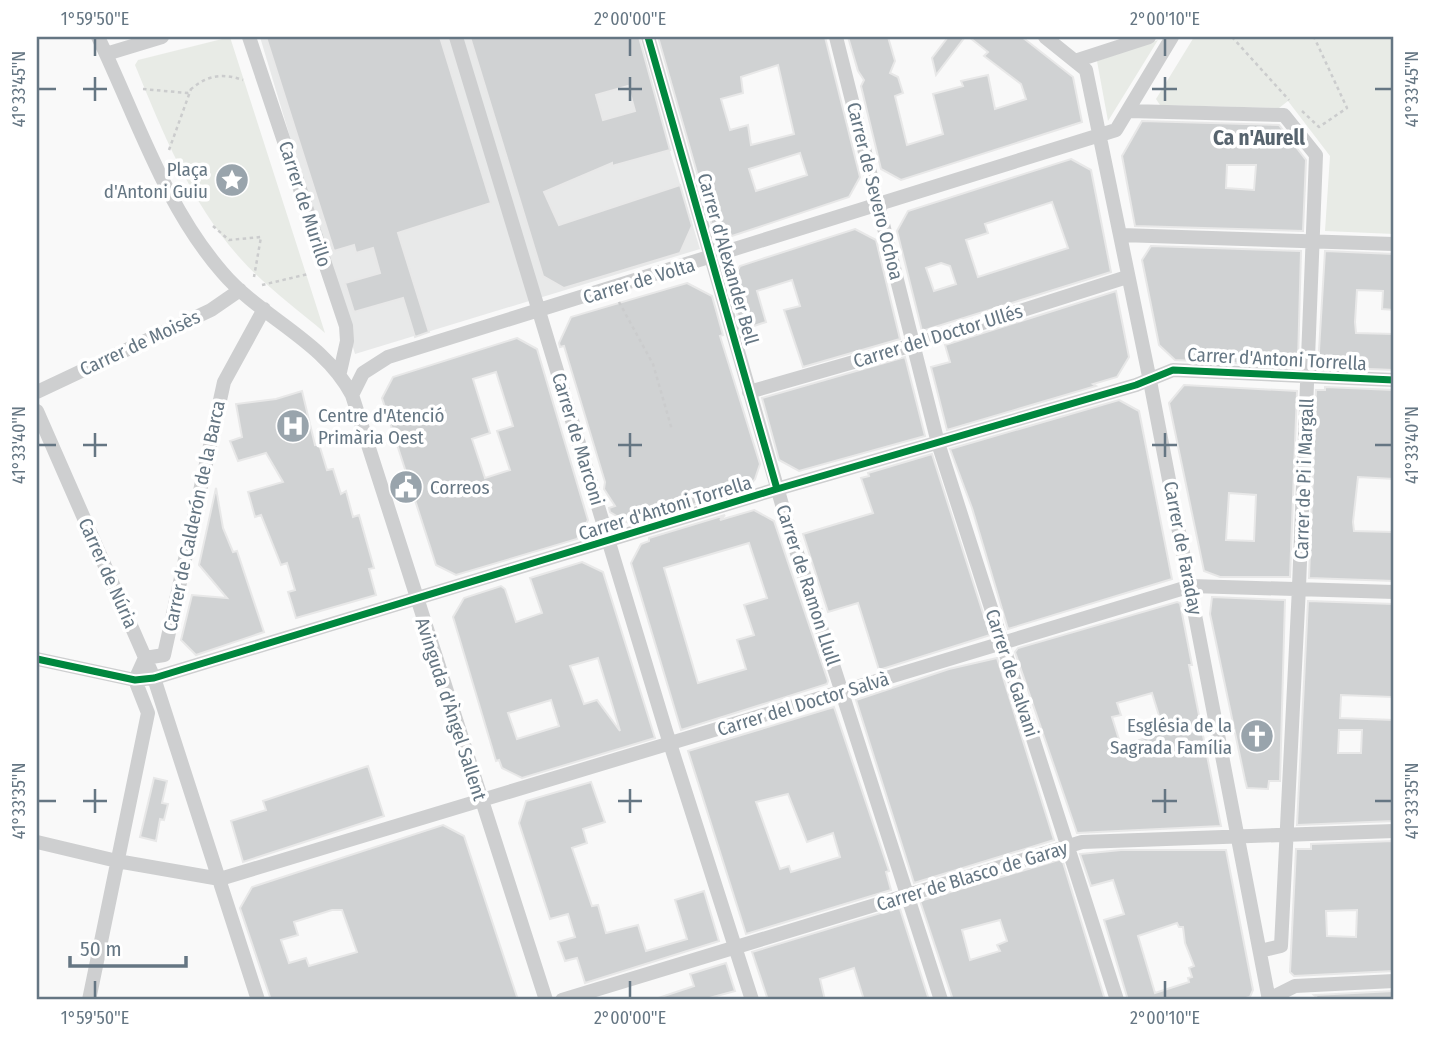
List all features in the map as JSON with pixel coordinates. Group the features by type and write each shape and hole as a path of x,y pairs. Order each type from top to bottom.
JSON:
{"street":[{"path":"99,37 165,184 195,236 222,273 240,290 340,372"},
{"path":"107,54 162,37"},
{"name":"Carrer de Murillo","path":"249,37 346,326 347,341 340,372"},
{"name":"Carrer de Marconi","path":"456,37 537,312 752,1000"},
{"name":"Carrer d'Alexander Bell","path":"648,37 777,489"},
{"name":"Carrer de Severo Ochoa","path":"836,37 913,345"},
{"path":"1045,37 1075,61 1149,37"},
{"path":"1101,136 1116,130 1172,37"},
{"name":"Carrer de Faraday","path":"1075,61 1086,70 1101,136 1127,277 1191,586 1268,1000"},
{"name":"Carrer de Pi i Margall","path":"1129,111 1284,115 1316,155 1300,587 1281,946 1260,951"},
{"name":"Carrer de Volta","path":"352,395 363,373 388,357 1101,136"},
{"path":"1121,235 1394,244"},
{"name":"Carrer del Doctor Ullés","path":"749,391 913,345 1127,277"},
{"name":"Carrer de Moisès","path":"37,392 211,310 240,290"},
{"name":"Carrer de Calderón de la Barca","path":"135,680 145,658 164,655 223,382 264,309"},
{"name":"Carrer de Galvani","path":"913,345 938,443 1117,1000"},
{"name":"Carrer d'Antoni Torrella","path":"37,659 135,680 154,678 777,489 1150,381 1173,370 1394,380"},
{"name":"Avinguda d'Àngel Sallent","path":"340,372 359,416 546,1000"},
{"name":"Carrer de Núria","path":"37,411 154,678 258,1000"},
{"name":"Carrer de Ramon Llull","path":"777,489 941,1000"},
{"name":"Carrer del Doctor Salvà","path":"220,879 1191,586 1300,587 1394,592"},
{"path":"89,1000 148,713 135,680"},
{"path":"144,733 173,738"},
{"name":"Carrer de Blasco de Garay","path":"562,1000 1082,842 1394,831"},
{"path":"37,842 117,861 220,879"},
{"path":"1268,1000 1295,986 1394,981"}],"path":[{"path":"1232,37 1292,103"},
{"path":"1301,111 1319,127 1347,108 1314,37"},
{"path":"143,89 180,94 198,82 222,75 243,80"},
{"path":"169,150 191,89"},
{"path":"213,226 229,240 261,237 254,277"},
{"path":"262,285 308,274"},
{"path":"619,302 653,364 672,430"}],"shaded area":[{"name":"Plaça d'Antoni Guiu","path":"230,37 325,333 281,297 240,258 207,215 156,116 135,65 138,60"},
{"path":"260,37 635,37 700,249 355,354"},
{"path":"1194,37 1394,37 1394,234 1325,231 1330,156 1288,101 1279,108 1160,105 1156,99"},
{"path":"1158,40 1108,121 1097,61"}],"building":[{"path":"266,37 440,37 491,203 398,233 429,332 415,337 403,298 354,312 345,283 380,273 373,248 356,253 354,245 334,251"},
{"path":"470,37 639,37 670,150 612,166 612,163 544,192 559,225 680,185 692,226 680,253 564,288 543,276","holes":["628,86 635,111 603,120 596,95"]},
{"path":"658,37 825,37 860,177 849,197 732,236 712,225","holes":["778,65 794,134 751,145 748,125 730,130 721,99 743,93 741,77","800,153 807,175 756,191 749,169"]},
{"path":"848,37 888,37 895,61 890,73 898,77 903,93 895,96 907,145 943,134 933,94 963,86 961,81 988,75 995,109 1026,99 1021,84 984,56 988,52 969,37 1022,37 1073,77 1082,122 901,180 881,169 861,86 864,80 858,71"},
{"path":"948,37 965,37 936,75 932,58"},
{"path":"1142,121 1279,125 1306,160 1303,231 1135,226 1122,156","holes":["1227,165 1256,165 1254,190 1226,188"]},
{"path":"1071,159 1091,170 1111,272 922,331 897,231 908,211","holes":["1052,202 1068,248 978,277 966,240 988,233 985,224","941,263 950,266 956,284 934,291 926,268"]},
{"path":"855,229 876,240 900,339 803,367 784,310 800,306 792,280 757,291 766,322 742,330 729,286 740,266"},
{"path":"1151,246 1301,251 1298,361 1294,366 1175,360 1159,345 1142,260"},
{"path":"1325,251 1394,254 1394,310 1382,309 1383,291 1357,290 1355,322 1356,333 1394,334 1394,370 1318,367"},
{"path":"687,283 712,296 723,335 720,336 760,464 755,479 748,488 630,524 610,512 609,508 615,506 604,489 605,482 564,346 560,347 559,343 571,317"},
{"path":"1116,291 1129,357 1117,377 1093,384 1096,386 947,430 931,367 950,362 945,345"},
{"path":"517,338 537,349 588,520 577,539 456,575 436,565 382,398 393,377","holes":["496,372 513,426 497,431 510,470 485,478 472,439 490,433 473,379"]},
{"path":"905,357 925,436 799,471 779,460 762,398"},
{"path":"1184,385 1297,391 1290,577 1220,577 1204,571 1169,403","holes":["1229,493 1256,495 1254,541 1226,540"]},
{"path":"1325,387 1394,390 1394,479 1358,477 1353,522 1354,531 1394,532 1394,581 1309,578 1316,390 1325,390"},
{"path":"302,391 315,445 319,444 327,470 333,469 341,494 346,491 353,517 359,515 374,568 369,569 376,595 296,618 288,592 295,590 287,563 281,565 261,515 255,517 248,492 283,482 266,453 238,461 230,441 242,437 236,404 276,399"},
{"path":"1119,400 1139,411 1172,579 1008,629 972,508 950,449"},
{"path":"932,454 990,635 879,670 858,603 828,612 803,534 873,513 861,478 869,476 868,473"},
{"path":"216,488 223,528 233,552 237,551 264,632 196,655 181,640 192,595 227,598 199,565"},
{"path":"754,510 774,521 828,681 827,684 681,730 631,563 641,544 649,541 649,538 725,515 720,520","holes":["749,543 767,598 744,605 754,635 737,640 746,669 698,683 664,568"]},
{"path":"582,562 603,572 655,738 522,778 502,768 499,760 496,761 453,617 464,598 501,586 505,589 516,622 542,613 530,578","holes":["598,658 609,694 620,731 597,700 584,704 570,666","551,700 559,726 517,739 508,713"]},
{"path":"1212,597 1285,600 1280,781 1269,781 1268,789 1247,788 1210,614"},
{"path":"1308,601 1394,604 1392,697 1341,695 1340,718 1394,720 1394,821 1297,825","holes":["1339,730 1362,730 1361,753 1338,753"]},
{"path":"1180,603 1192,665 1189,665 1221,826 1077,833 1015,652 1018,648","holes":["1152,693 1164,732 1121,746 1112,717 1121,715 1117,703"]},
{"path":"997,658 1054,840 914,883 856,700 949,669"},
{"path":"834,707 889,871 886,872 891,890 746,934 688,751","holes":["788,794 807,842 833,833 840,857 791,872 789,866 780,869 756,802"]},
{"path":"368,766 384,816 243,862 231,821 266,810 263,801"},
{"path":"154,778 167,781 162,803 168,804 164,820 160,819 156,841 140,837"},
{"path":"591,782 605,822 583,829 587,843 572,848 592,906 598,905 606,933 638,925 646,951 687,939 675,900 704,891 719,941 585,983 577,958 565,961 558,942 575,937 568,914 550,919 519,823 526,801"},
{"path":"443,825 464,836 518,1000 271,1000 240,908 252,887","holes":["332,910 342,910 357,952 309,966 306,958 289,963 281,940 298,935 294,922"]},
{"path":"1394,841 1394,971 1294,976 1290,972 1296,849 1311,849 1311,844","holes":["1357,910 1356,937 1327,936 1326,911"]},
{"path":"1121,850 1226,850 1253,990 1250,997 1238,1000 1128,1000 1104,920 1124,914 1113,880 1091,886 1080,854","holes":["1177,923 1179,927 1183,927 1185,943 1194,966 1189,968 1192,977 1188,978 1189,982 1155,993 1138,936"]},
{"path":"1062,859 1105,1000 953,1000 920,901","holes":["1000,920 1007,941 997,945 1000,951 970,960 962,930"]},
{"path":"900,909 929,1000 864,1000 854,968 820,979 825,1000 768,1000 752,952"},
{"path":"726,963 735,991 702,1000 659,1000 658,998 694,986 690,974"},
{"path":"1394,991 1394,1000 1320,1000 1314,995"}],"cycle path":[{"path":"648,37 777,489"},
{"path":"37,659 135,680 154,678 777,489 1136,385 1173,370 1394,380"}],"place":[{"name":"Plaça d'Antoni Guiu","path":"232,180"},
{"name":"Centre d'Atenció Primària Oest","path":"293,426"},
{"name":"Correos","path":"406,487"},
{"name":"Església de la Sagrada Família","path":"1257,736"}],"district":[{"name":"Ca n'Aurell","path":"1259,138"}]}
